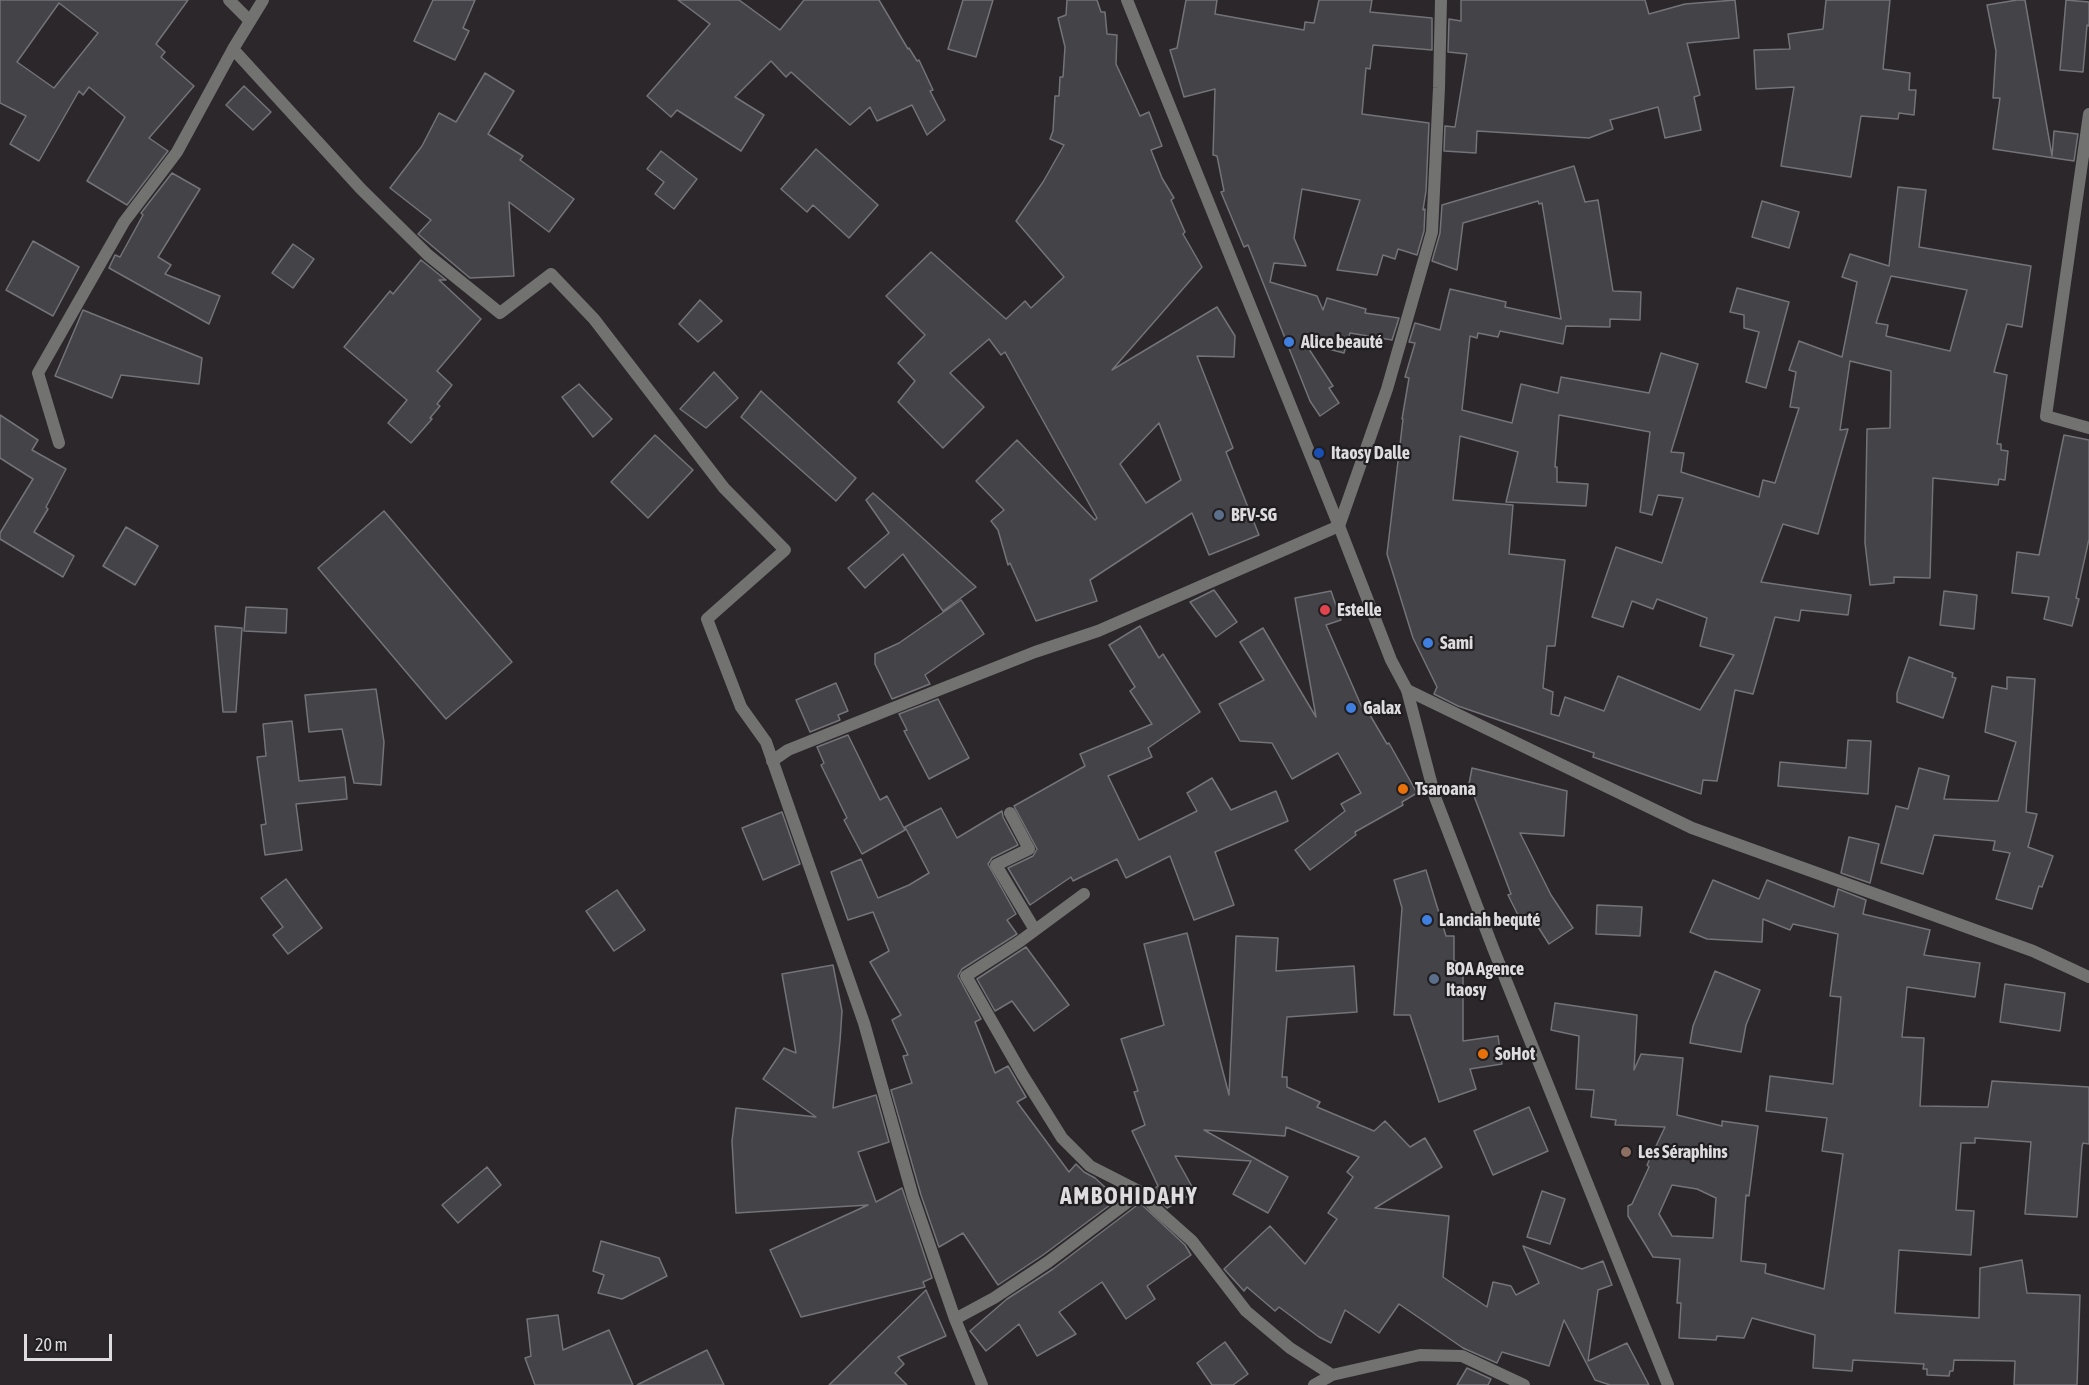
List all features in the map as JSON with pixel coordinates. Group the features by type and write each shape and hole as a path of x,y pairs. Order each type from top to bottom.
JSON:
{"street":[{"path":"229,0 249,20"},
{"path":"59,443 38,373 124,222 177,152 249,20 263,0"},
{"path":"1127,0 1339,526 1390,660 1407,690 1435,798 1668,1385"},
{"path":"772,761 788,750 1035,651 1098,631 1339,526 1388,390 1432,232 1441,0"},
{"path":"233,49 394,222 428,255 500,313 551,274 594,319 724,488 786,550 706,619 741,707 766,742 864,1023 913,1197 955,1319 982,1385"},
{"path":"2089,114 2046,416 2089,428"},
{"path":"1407,690 1692,828 2033,951 2089,977"},
{"path":"1010,813 1029,849 996,865 1035,930"},
{"path":"1084,894 1019,942 966,976 1062,1138 1090,1166 1142,1192 1156,1209 1192,1241 1246,1311 1290,1348 1332,1375"},
{"path":"955,1319 994,1298 1048,1262 1142,1192"},
{"path":"1314,1385 1332,1375 1419,1355 1462,1356 1524,1385"}],"building":[{"path":"0,0 188,0 156,44 165,52 161,57 194,86 149,138 168,151 127,205 87,181 125,117 89,87 83,95 79,91 39,161 10,144 26,116 0,103","holes":["59,3 98,33 54,88 17,62"]},
{"path":"433,0 475,0 463,28 469,31 455,60 414,41"},
{"path":"678,0 739,0 780,30 804,0 879,0 908,49 917,61 919,60 933,90 930,91 945,120 927,135 912,105 877,121 870,107 850,125 791,72 786,77 771,61 735,97 764,115 741,151 677,110 671,117 647,96 710,24"},
{"path":"963,0 993,0 976,57 948,49"},
{"path":"1067,0 1097,0 1101,12 1105,12 1107,34 1117,35 1116,64 1140,116 1149,112 1162,146 1151,150 1162,178 1174,198 1171,200 1185,232 1183,234 1202,267 1112,370 1217,307 1235,336 1234,357 1197,356 1233,448 1226,452 1259,535 1209,555 1192,513 1090,580 1097,601 1036,621 1010,563 1008,565 998,530 991,521 1004,510 976,481 1017,440 1095,520 1097,518 1005,352 1001,355 989,339 950,373 984,407 943,448 898,402 915,381 898,363 925,335 886,296 931,252 1006,319 1025,301 1031,308 1064,277 1016,221 1043,182 1064,145 1050,139 1053,131 1055,96 1059,96 1060,77 1063,77 1065,47 1058,18 1066,15","holes":["1159,423 1181,480 1146,503 1120,464"]},
{"path":"1186,0 1217,0 1215,14 1304,30 1305,22 1314,23 1319,0 1372,0 1370,12 1432,18 1432,50 1373,45 1370,69 1366,68 1362,114 1429,123 1423,210 1425,209 1424,231 1417,255 1398,249 1395,259 1383,255 1377,275 1337,270 1360,200 1302,189 1294,238 1306,266 1274,263 1270,282 1317,296 1323,310 1327,298 1366,309 1365,313 1399,318 1392,340 1350,333 1344,353 1305,343 1333,386 1329,388 1339,403 1320,416 1310,401 1248,245 1244,247 1221,192 1224,191 1217,156 1213,155 1215,89 1184,97 1170,50 1177,48"},
{"path":"1461,0 1645,0 1649,14 1685,4 1735,0 1739,38 1687,43 1700,95 1694,97 1701,130 1665,138 1658,107 1610,120 1613,129 1589,138 1477,131 1476,153 1444,151 1445,126 1455,127 1467,54 1448,52 1449,19 1461,21"},
{"path":"1826,0 1890,0 1883,69 1910,73 1909,90 1916,90 1914,115 1899,113 1898,119 1861,116 1851,177 1781,166 1794,87 1756,89 1754,50 1790,49 1788,34 1823,29"},
{"path":"2025,0 2052,156 2054,131 2078,134 2074,161 1993,149 2000,98 1993,98 1996,51 1987,5"},
{"path":"2066,0 2089,2 2089,26 2087,25 2083,72 2060,70"},
{"path":"485,73 514,91 488,134 523,156 520,160 574,199 549,232 509,202 514,276 470,278 418,234 431,220 390,188 422,146 439,113 456,122"},
{"path":"244,86 271,112 253,130 226,105"},
{"path":"816,149 878,205 849,238 813,205 807,212 781,189"},
{"path":"661,151 697,179 674,209 655,194 664,182 647,169"},
{"path":"1574,166 1585,202 1598,200 1613,291 1641,292 1640,320 1610,319 1610,327 1566,326 1563,344 1500,331 1498,337 1478,333 1477,338 1470,336 1462,410 1512,423 1521,384 1558,393 1561,377 1649,393 1661,353 1698,364 1671,452 1684,453 1681,472 1759,497 1763,480 1775,483 1799,408 1790,407 1796,372 1789,370 1799,341 1842,357 1857,282 1842,277 1850,254 1889,266 1898,187 1926,190 1919,247 2031,266 2022,327 2007,324 1994,372 2007,375 1997,444 2001,444 2001,450 2008,451 2005,480 1999,479 1998,485 1933,478 1930,578 1894,577 1894,583 1870,585 1865,543 1867,429 1890,428 1891,371 1850,361 1840,430 1848,429 1818,534 1783,524 1761,582 1851,595 1848,615 1801,610 1799,621 1775,617 1753,694 1735,690 1717,781 1703,780 1701,794 1593,757 1594,753 1458,706 1434,694 1437,687 1413,638 1387,554 1402,419 1409,378 1405,377 1415,343 1409,342 1415,323 1440,330 1450,289 1506,302 1505,307 1561,319 1542,203 1539,204 1538,201 1463,223 1457,270 1432,261 1440,233 1442,205","holes":["1891,276 1967,290 1950,351 1886,336 1888,325 1876,323","1559,415 1650,432 1640,512 1652,515 1658,495 1683,498 1662,563 1616,547 1592,617 1623,627 1632,601 1653,609 1657,599 1707,618 1700,646 1734,655 1700,710 1618,676 1604,711 1565,697 1559,716 1551,714 1553,692 1543,688 1547,646 1555,646 1565,560 1509,554 1513,505 1453,500 1460,436 1518,452 1506,502 1586,506 1588,484 1557,482 1557,467 1555,467"]},
{"path":"172,173 200,189 158,257 171,265 165,274 220,296 209,324 109,268 115,255 120,257 143,215 141,213"},
{"path":"1762,201 1799,212 1789,248 1752,237"},
{"path":"33,241 79,267 53,316 6,290"},
{"path":"293,244 314,259 293,288 272,273"},
{"path":"421,260 446,280 439,280 481,319 437,371 452,385 437,404 440,406 430,418 432,419 411,443 388,423 407,400 344,347 390,291 393,294"},
{"path":"1737,288 1789,302 1766,388 1746,382 1759,332 1744,328 1744,315 1730,312"},
{"path":"700,300 722,321 698,342 679,324"},
{"path":"83,310 202,358 199,384 121,375 112,398 55,376"},
{"path":"714,372 738,398 706,428 680,409"},
{"path":"579,384 612,419 593,437 562,397"},
{"path":"761,391 856,478 836,501 741,417"},
{"path":"0,415 38,440 32,450 66,469 46,507 48,509 34,532 74,556 63,577 0,539 0,533 33,479 0,458"},
{"path":"655,435 693,470 648,518 611,482"},
{"path":"2064,435 2089,440 2089,539 2072,626 2044,619 2049,597 2012,593 2017,552 2039,555"},
{"path":"873,493 976,587 943,611 903,554 865,588 848,568 889,533 866,500"},
{"path":"384,511 512,662 446,719 318,568"},
{"path":"126,527 158,546 135,585 103,566"},
{"path":"1214,590 1237,622 1216,637 1190,602"},
{"path":"1331,591 1341,620 1326,625 1364,712 1367,710 1387,744 1389,743 1417,793 1402,802 1403,805 1355,832 1356,835 1310,870 1295,850 1345,811 1341,804 1361,793 1338,753 1292,779 1272,743 1240,741 1219,704 1264,680 1240,642 1263,628 1316,717 1295,598"},
{"path":"1944,591 1977,595 1974,629 1940,625"},
{"path":"961,600 984,634 925,675 930,684 892,699 875,664 875,654 899,643"},
{"path":"246,607 287,609 286,633 244,631"},
{"path":"215,626 242,628 236,712 223,712"},
{"path":"1140,626 1159,658 1163,654 1200,712 1148,748 1152,757 1108,776 1139,840 1197,811 1187,793 1212,778 1231,810 1276,791 1288,821 1215,852 1234,905 1194,920 1170,856 1126,878 1117,859 1073,881 1071,877 1030,905 1008,868 1033,856 1037,849 1014,806 1085,766 1080,754 1152,724 1130,691 1135,687 1109,645"},
{"path":"1909,657 1953,673 1952,677 1956,678 1943,718 1897,702 1897,693"},
{"path":"2007,677 2035,679 2026,812 2037,814 2028,847 2053,856 2042,887 2039,886 2032,909 1996,899 2010,853 1993,850 1995,841 1934,835 1923,874 1881,863 1896,806 1908,809 1919,768 1949,776 1944,799 1998,801 2016,742 1985,732 1992,686 2007,689"},
{"path":"836,683 848,711 838,715 840,720 810,732 796,700"},
{"path":"376,689 384,742 381,785 354,783 342,729 309,732 305,695"},
{"path":"938,699 969,758 929,779 904,731 907,730 899,714"},
{"path":"292,721 299,781 345,777 347,799 296,804 302,850 265,855 261,825 266,824 257,757 266,756 263,724"},
{"path":"848,735 880,800 887,796 905,830 862,854 844,820 847,818 821,765 824,763 817,747"},
{"path":"1848,740 1871,741 1868,794 1778,786 1780,762 1846,768"},
{"path":"1472,768 1567,791 1564,836 1520,833 1551,895 1573,928 1549,944 1531,916 1521,921 1508,895 1511,894 1474,796 1467,795"},
{"path":"941,808 957,838 1002,811 1018,845 992,858 988,864 1016,914 1007,920 1017,934 962,969 958,976 981,1019 975,1022 995,1073 1008,1066 1026,1097 1017,1102 1069,1172 1076,1164 1118,1199 1043,1255 998,1285 963,1233 939,1247 921,1195 891,1090 912,1083 903,1056 908,1055 892,1020 901,1015 870,962 889,951 873,912 848,920 831,872 861,859 878,898 909,885 929,873 905,827"},
{"path":"782,812 800,864 763,880 742,828"},
{"path":"1849,837 1879,844 1870,883 1841,873"},
{"path":"1426,870 1446,936 1454,936 1454,961 1463,962 1463,1041 1498,1036 1502,1064 1470,1069 1476,1089 1439,1102 1410,1015 1394,1015 1402,908 1394,880"},
{"path":"286,879 322,928 288,954 273,935 283,927 261,898"},
{"path":"1713,880 1759,899 1767,880 1834,907 1838,889 1866,900 1863,914 1930,930 1924,955 1980,963 1975,997 1907,987 1902,1037 1924,1038 1920,1106 1988,1107 1992,1081 2089,1087 2089,1144 2083,1143 2082,1147 2077,1217 2025,1214 2031,1142 1975,1138 1975,1143 1961,1143 1956,1210 1974,1211 1971,1255 1899,1250 1895,1313 1979,1318 1980,1268 2022,1260 2027,1293 2080,1295 2077,1385 2014,1385 2015,1361 1954,1360 1953,1371 1950,1371 1949,1376 1927,1375 1927,1369 1923,1369 1924,1364 1853,1360 1852,1371 1813,1368 1815,1335 1752,1318 1744,1338 1717,1336 1716,1340 1679,1338 1681,1303 1677,1303 1680,1259 1653,1257 1628,1216 1628,1206 1632,1204 1665,1127 1615,1125 1616,1120 1591,1117 1594,1090 1576,1089 1579,1036 1551,1030 1555,1003 1637,1015 1634,1070 1641,1054 1683,1058 1677,1115 1722,1126 1722,1121 1758,1126 1749,1196 1746,1195 1741,1261 1766,1264 1765,1273 1824,1289 1843,1154 1822,1151 1827,1118 1766,1111 1770,1076 1833,1084 1841,997 1830,996 1838,934 1793,924 1790,930 1763,919 1762,942 1707,939 1690,932","holes":["1672,1185 1697,1189 1716,1198 1713,1238 1672,1236 1659,1214"]},
{"path":"617,890 645,930 614,951 586,911"},
{"path":"1597,905 1642,907 1640,936 1596,934"},
{"path":"1187,933 1229,1095 1236,936 1278,938 1276,971 1354,966 1357,1012 1287,1017 1282,1077 1287,1077 1287,1087 1320,1102 1317,1107 1374,1131 1385,1121 1410,1147 1425,1138 1442,1167 1375,1208 1449,1216 1443,1277 1487,1307 1493,1282 1511,1286 1516,1295 1539,1283 1523,1246 1582,1269 1603,1261 1612,1285 1598,1290 1588,1361 1627,1343 1649,1385 1610,1385 1595,1380 1564,1320 1549,1366 1502,1352 1497,1363 1463,1348 1399,1304 1379,1333 1345,1310 1331,1343 1319,1337 1279,1307 1275,1311 1247,1287 1244,1291 1224,1269 1270,1226 1305,1264 1337,1219 1328,1213 1353,1177 1347,1172 1359,1157 1286,1127 1285,1136 1204,1130 1288,1177 1268,1213 1233,1194 1251,1161 1175,1156 1195,1192 1167,1208 1151,1191 1158,1186 1132,1131 1145,1125 1134,1092 1138,1091 1121,1039 1164,1025 1144,944"},
{"path":"1026,947 1069,1005 1034,1031 1012,1001 995,1011 977,979"},
{"path":"833,965 842,1011 833,1108 876,1095 889,1142 858,1152 876,1202 902,1188 932,1278 923,1282 925,1287 801,1317 770,1250 868,1205 736,1213 732,1141 736,1108 816,1117 763,1079 784,1048 796,1053 782,974"},
{"path":"1715,971 1760,990 1746,1025 1741,1052 1690,1043 1693,1026"},
{"path":"2005,984 2065,993 2060,1031 2000,1022"},
{"path":"1529,1107 1548,1151 1493,1175 1474,1131"},
{"path":"487,1167 501,1185 458,1223 442,1205"},
{"path":"1542,1191 1565,1199 1550,1244 1527,1237"},
{"path":"1140,1203 1185,1245 1191,1255 1147,1286 1155,1299 1126,1319 1102,1282 1059,1312 1076,1334 1037,1356 1019,1324 986,1351 970,1331 1007,1299 1053,1269"},
{"path":"601,1241 659,1258 667,1276 622,1299 598,1293 604,1275 593,1271"},
{"path":"926,1290 946,1336 898,1357 904,1364 895,1373 907,1385 829,1385"},
{"path":"558,1315 563,1350 609,1330 633,1385 535,1385 525,1358 531,1356 527,1319"},
{"path":"1225,1342 1248,1374 1233,1385 1212,1385 1197,1363"},
{"path":"707,1350 724,1385 637,1385"},
{"path":"1467,1368 1491,1379 1488,1385 1457,1385"}],"place":[{"name":"Alice beauté","path":"1289,342"},
{"name":"Itaosy Dalle","path":"1319,453"},
{"name":"BFV-SG","path":"1219,515"},
{"name":"Estelle","path":"1325,610"},
{"name":"Sami","path":"1428,643"},
{"name":"Galax","path":"1351,708"},
{"name":"Tsaroana","path":"1403,789"},
{"name":"Lanciah bequté","path":"1427,920"},
{"name":"BOA Agence Itaosy","path":"1434,979"},
{"name":"SoHot","path":"1483,1054"},
{"name":"Les Séraphins","path":"1626,1152"}],"district":[{"name":"AMBOHIDAHY","path":"1129,1196"}]}
